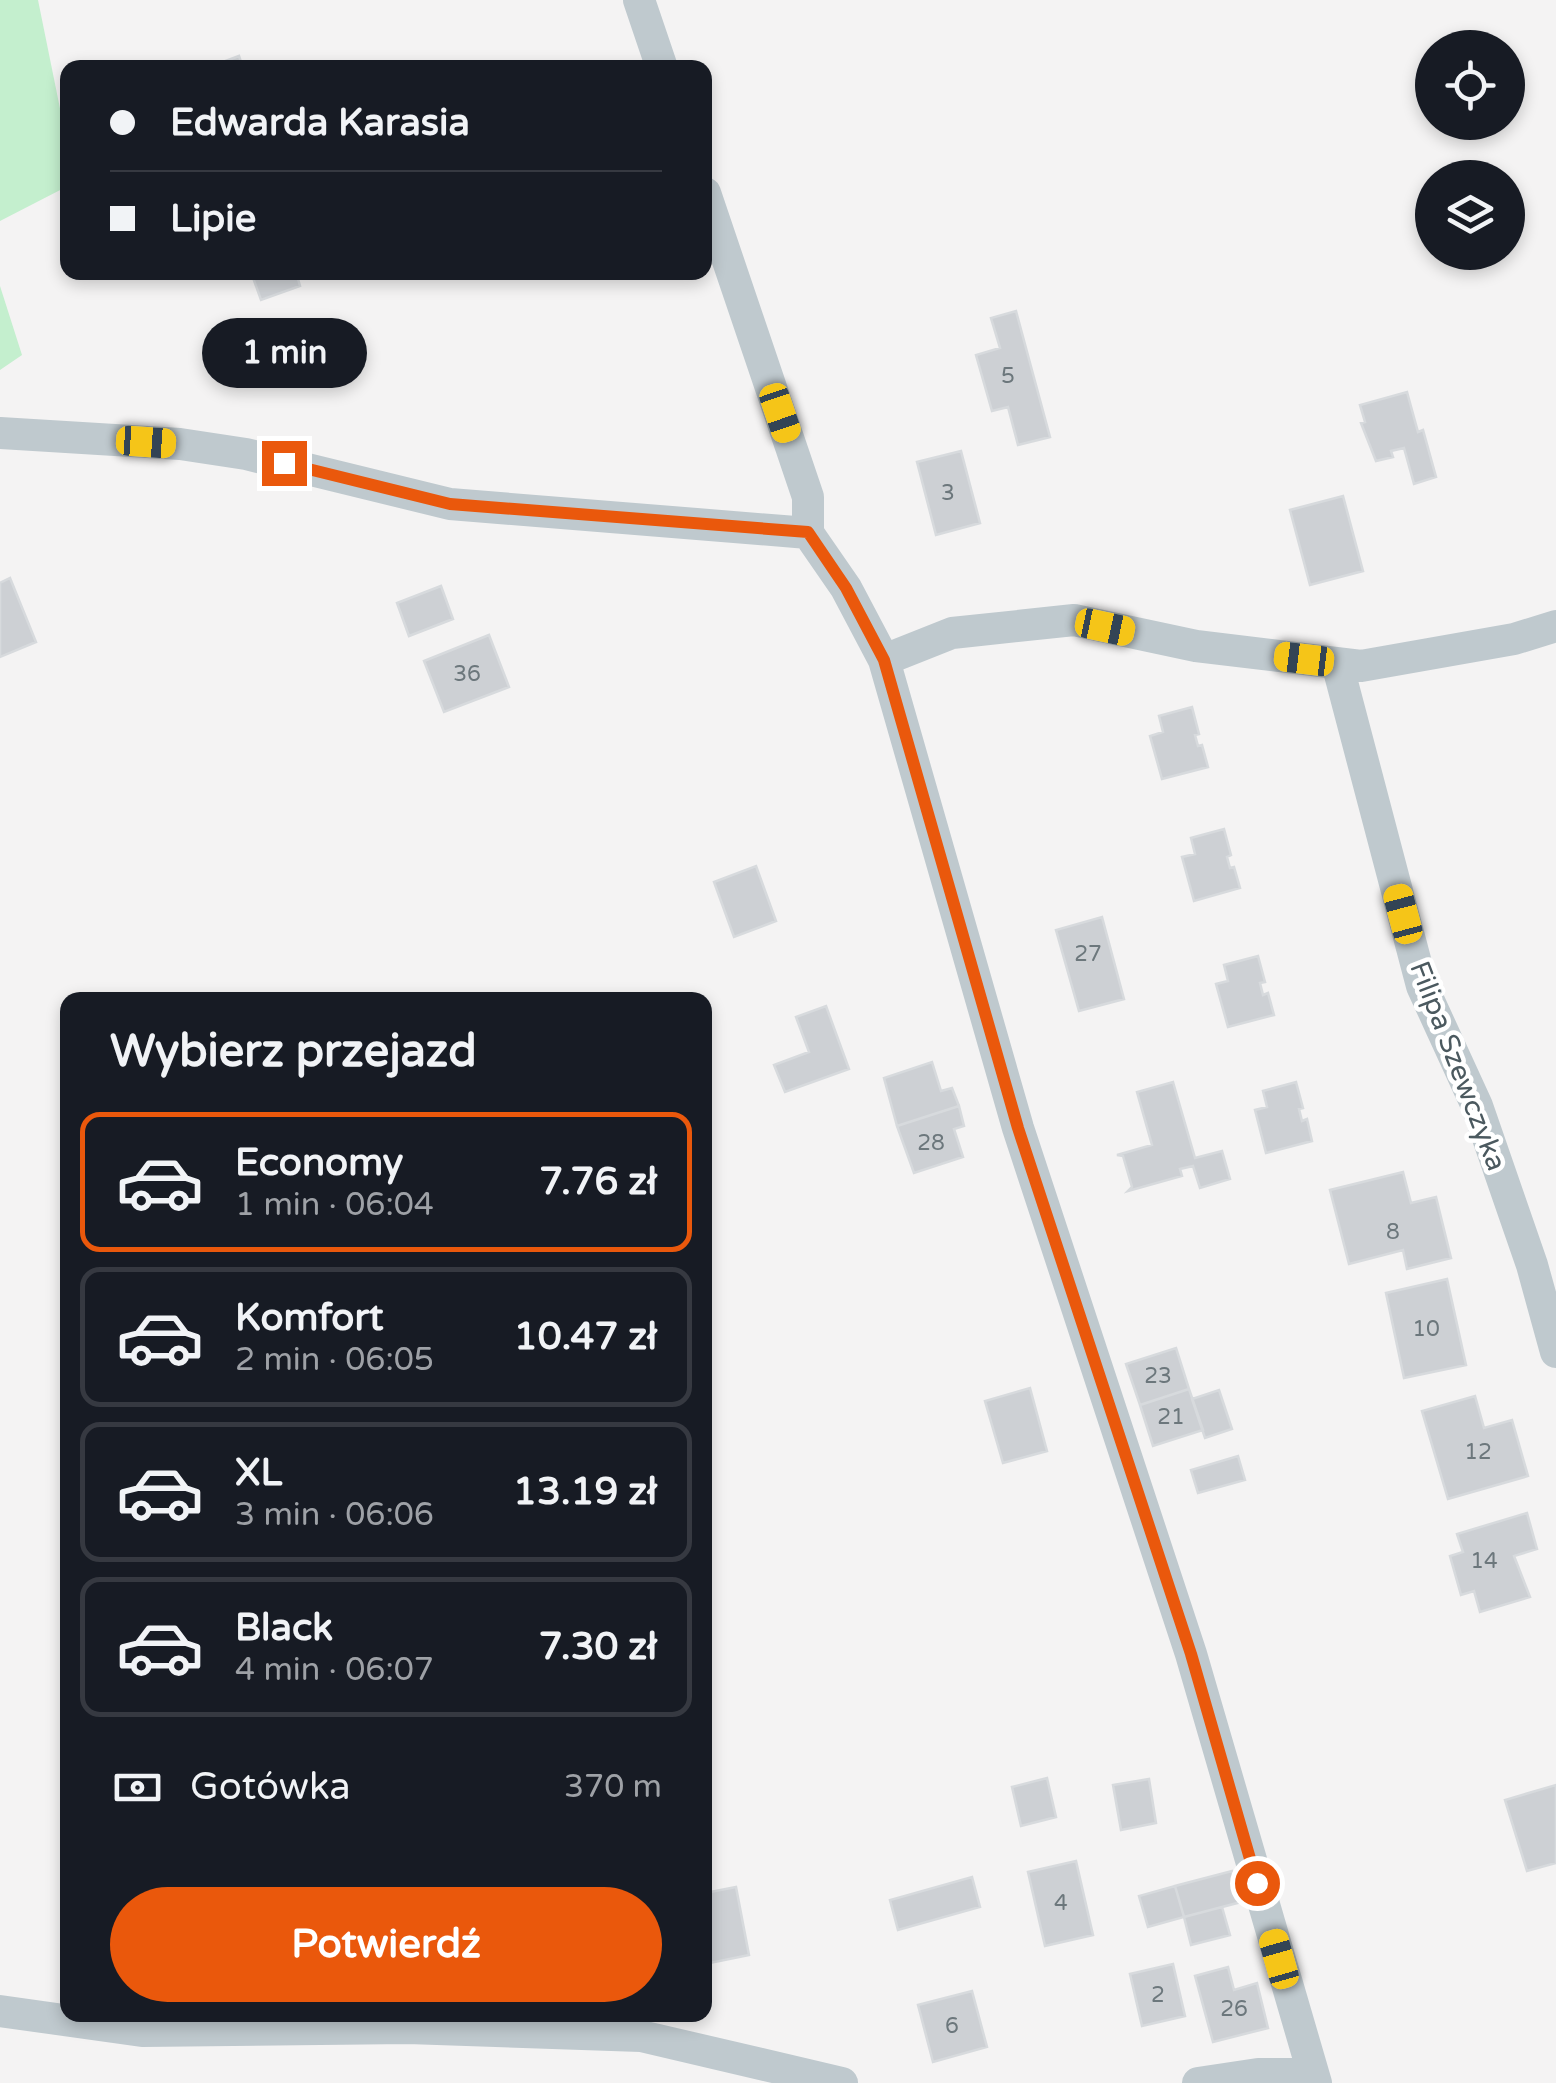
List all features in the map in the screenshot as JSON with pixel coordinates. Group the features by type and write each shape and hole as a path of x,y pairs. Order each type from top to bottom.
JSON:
{"street":[{"path":"639,0 659,60"},
{"path":"712,214 808,497 808,532 846,588 884,660 1018,1128 1191,1654 1314,2078 1258,2074 1198,2083"},
{"path":"0,433 180,444 246,454 450,504 808,532"},
{"path":"884,660 952,632 1074,620 1196,646 1361,666 1514,639 1556,626"},
{"name":"Filipa Szewczyka","path":"1337,663 1422,986 1477,1106 1532,1265 1556,1352"},
{"path":"0,2011 60,2019"},
{"path":"78,2022 142,2031 408,2028 641,2036 842,2083"}],"green space":[{"path":"0,0 38,0 60,108 60,190 0,221"},
{"path":"0,286 22,355 0,370"}],"building":[{"path":"254,280 298,280 300,286 261,300"},
{"path":"1016,311 1050,437 1018,445 1008,407 992,411 976,355 1000,348 991,318"},
{"path":"1407,392 1436,477 1414,484 1404,448 1391,451 1393,457 1376,461 1361,423 1365,422 1360,405"},
{"path":"961,451 980,523 936,535 917,462"},
{"path":"1343,496 1363,571 1310,585 1290,510"},
{"path":"10,578 36,642 0,657 0,583"},
{"path":"441,586 453,619 409,636 397,603"},
{"path":"489,635 509,687 444,712 424,661"},
{"path":"1192,707 1199,734 1195,735 1208,767 1162,779 1150,736 1163,732 1159,716"},
{"path":"1224,829 1231,855 1227,857 1240,888 1194,901 1182,857 1195,854 1191,838"},
{"path":"756,866 776,921 734,937 714,882"},
{"path":"1102,917 1124,999 1079,1011 1056,930"},
{"path":"1258,956 1265,982 1260,983 1263,995 1268,993 1274,1015 1228,1027 1216,984 1228,981 1224,965"},
{"path":"826,1006 849,1069 785,1092 774,1065 809,1052 796,1017"},
{"path":"932,1062 941,1091 952,1088 959,1106 897,1126 884,1078"},
{"path":"1173,1082 1195,1158 1222,1151 1230,1179 1200,1188 1193,1166 1180,1169 1182,1176 1128,1191 1132,1187 1123,1156 1117,1155 1152,1145 1137,1092"},
{"path":"1296,1082 1302,1121 1307,1119 1312,1141 1266,1153 1255,1110 1267,1107 1263,1091"},
{"path":"959,1106 964,1126 954,1129 963,1157 914,1173 897,1126"},
{"path":"1403,1172 1411,1203 1436,1197 1451,1258 1407,1269 1403,1250 1349,1264 1330,1190"},
{"path":"1447,1279 1466,1365 1404,1378 1386,1293"},
{"path":"1176,1348 1189,1389 1140,1405 1126,1364"},
{"path":"1030,1388 1047,1451 1003,1463 985,1401"},
{"path":"1189,1389 1203,1430 1153,1446 1140,1405"},
{"path":"1219,1390 1232,1429 1205,1438 1192,1399"},
{"path":"1475,1396 1484,1428 1512,1420 1528,1476 1448,1499 1422,1411"},
{"path":"1238,1456 1245,1480 1198,1493 1191,1470"},
{"path":"1527,1513 1537,1549 1514,1556 1530,1597 1480,1612 1474,1591 1461,1595 1450,1556 1463,1552 1457,1534"},
{"path":"1047,1778 1056,1817 1021,1826 1012,1787"},
{"path":"1149,1779 1156,1823 1121,1830 1113,1785"},
{"path":"1556,1785 1556,1863 1527,1871 1505,1800"},
{"path":"1076,1861 1093,1935 1045,1946 1028,1872"},
{"path":"1232,1871 1241,1902 1184,1917 1175,1886"},
{"path":"972,1877 980,1907 898,1930 890,1900"},
{"path":"1175,1886 1184,1917 1148,1927 1139,1896"},
{"path":"736,1887 749,1955 712,1963 712,1892"},
{"path":"1222,1907 1230,1935 1191,1945 1184,1917"},
{"path":"1173,1964 1185,2016 1142,2026 1130,1974"},
{"path":"1228,1967 1234,1990 1257,1983 1268,2028 1213,2042 1195,1976"},
{"path":"972,1991 987,2047 933,2062 918,2005"}],"route":[{"path":"284,463 450,504 808,532 846,588 884,660 1018,1128 1191,1654 1257,1883"}]}
